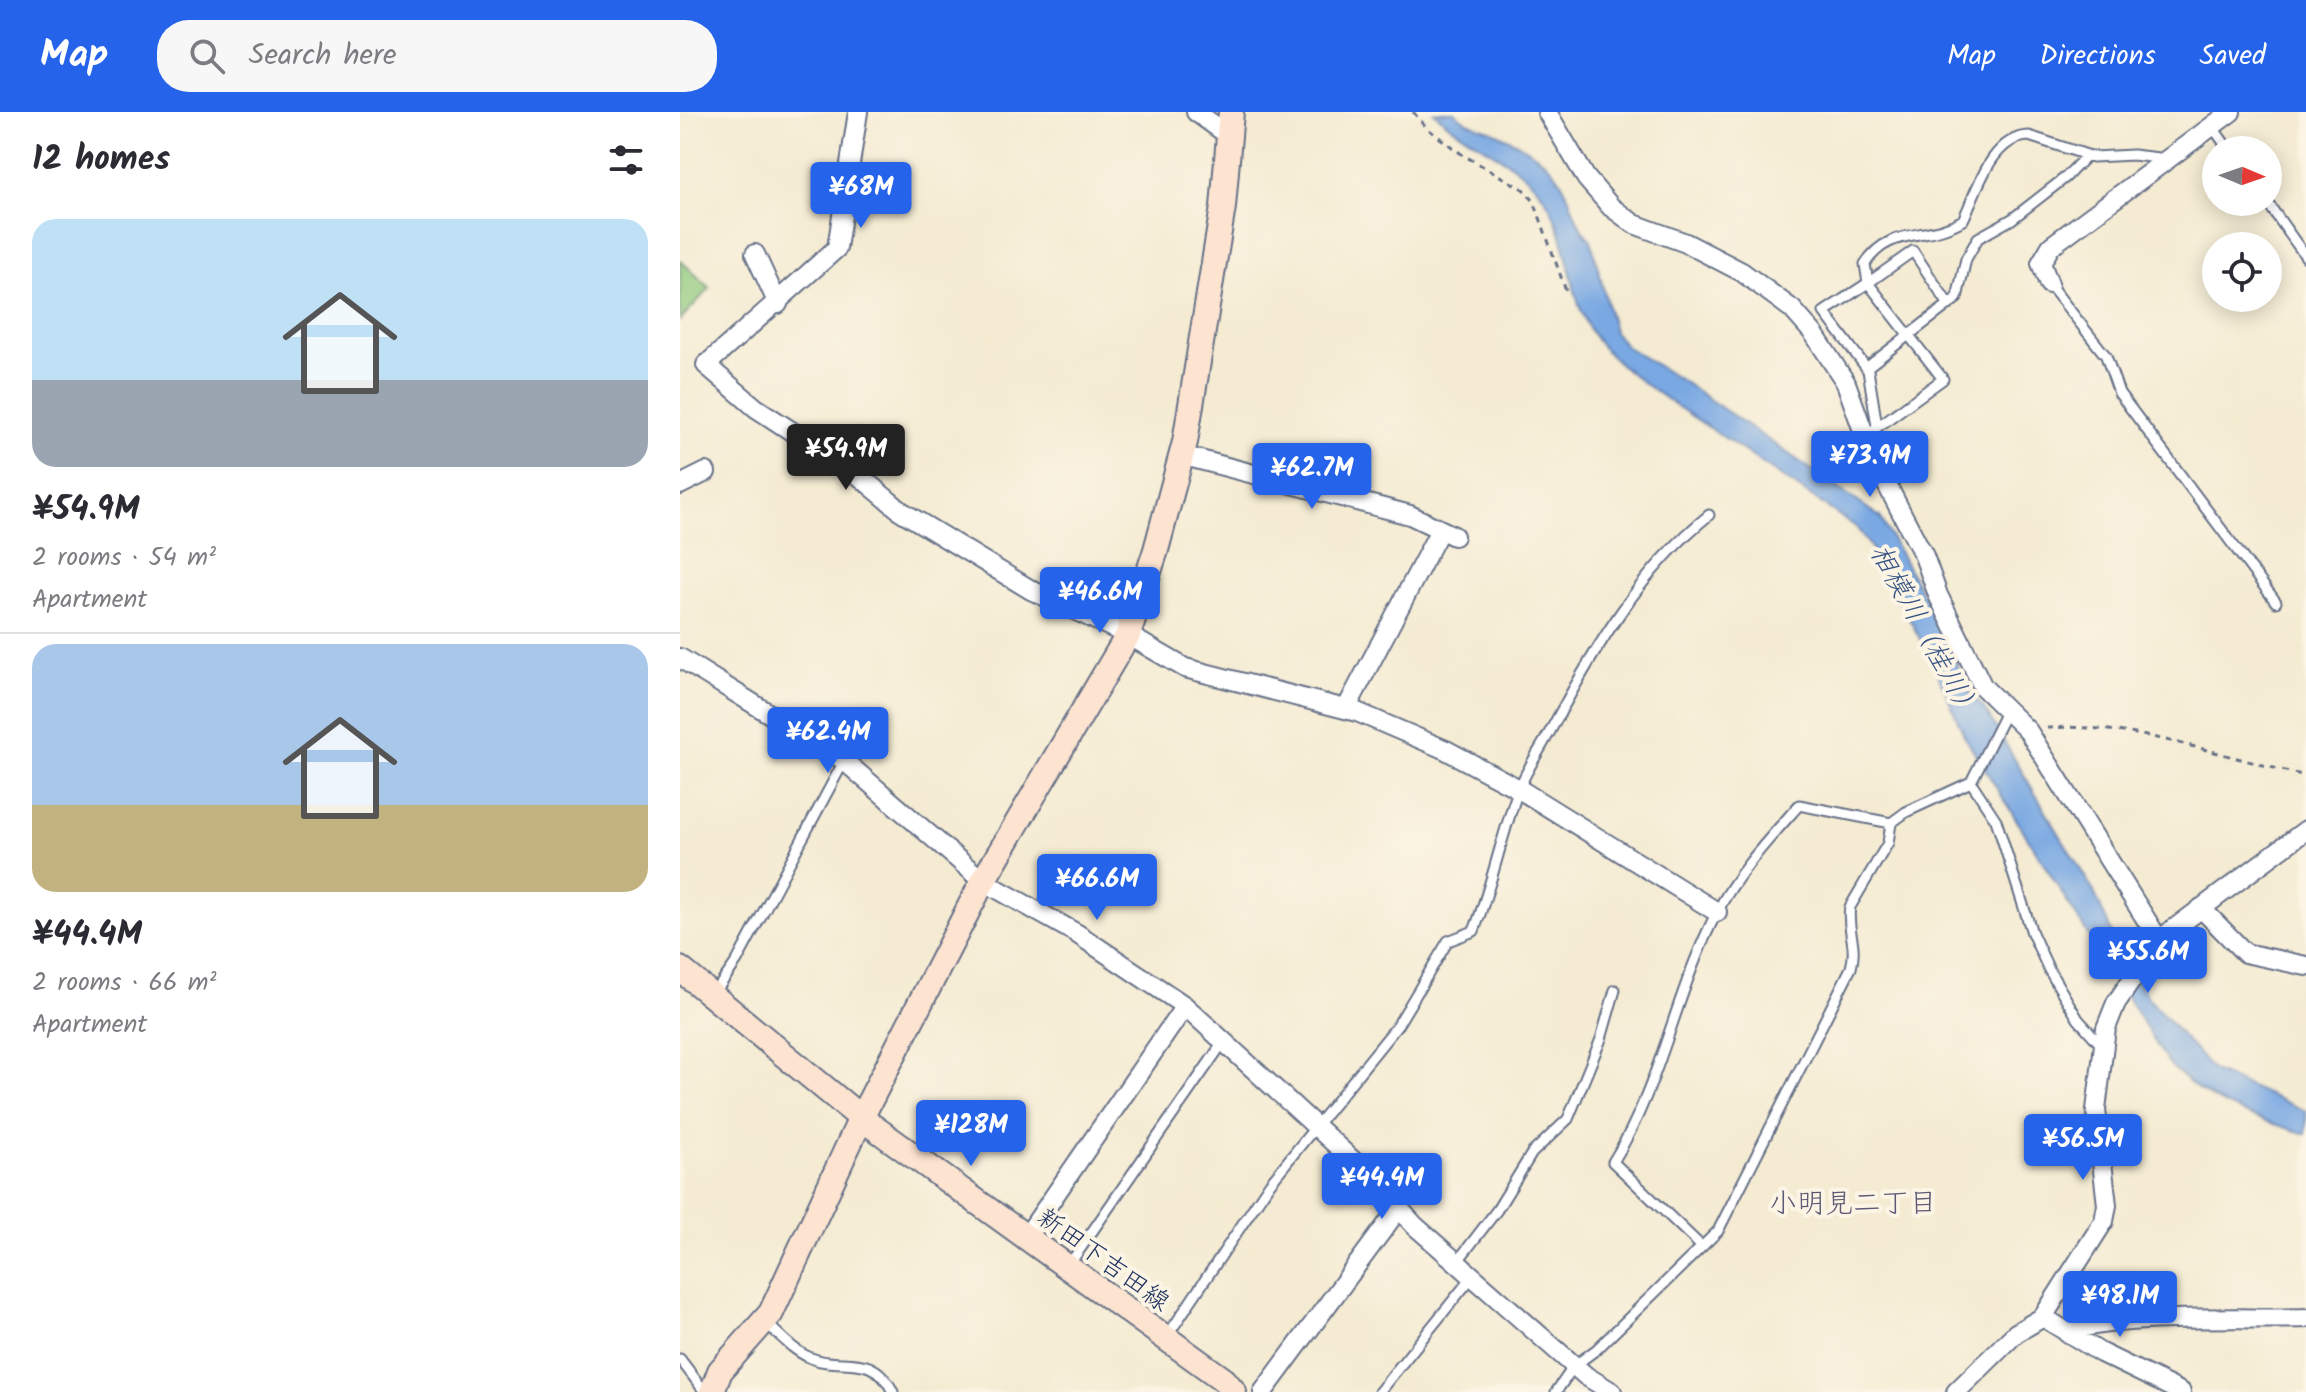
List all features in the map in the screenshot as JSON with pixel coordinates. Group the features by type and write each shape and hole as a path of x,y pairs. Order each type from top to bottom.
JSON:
{"street":[{"path":"858,112 837,248 778,304 706,365 756,408 857,474 901,511 1031,590 1128,635 1185,668 1346,709 1435,745 1519,789 1717,912"},
{"path":"712,1392 720,1371 763,1321 790,1276 861,1118 983,881 1128,635 1181,455 1223,207 1230,124 1196,112"},
{"path":"1547,112 1586,178 1611,207 1634,224 1686,243 1742,272 1792,309 1823,346 1871,431 1983,687 2004,716 2028,731 2159,940"},
{"path":"2049,284 2041,263 2051,246 2231,112"},
{"path":"755,254 778,304"},
{"path":"1181,455 1410,515 1447,533 1346,709"},
{"path":"680,485 706,472"},
{"path":"680,658 844,761 983,881 1076,933 1185,1006 1456,1263 1574,1366 1612,1392"},
{"path":"1956,1392 2016,1333 2043,1317 2104,1221 2107,1205 2096,1110 2103,1047 2116,1003 2159,940 2306,830"},
{"path":"2201,908 2245,953 2306,966"},
{"name":"新田下吉田線","path":"681,971 861,1118 1224,1380 1234,1392"},
{"path":"1026,1237 1185,1006"},
{"path":"1263,1392 1399,1208"},
{"path":"2043,1317 2067,1333 2181,1392"},
{"path":"2067,1333 2082,1325 2127,1322 2306,1318"}],"lane":[{"path":"2212,126 2219,136"},
{"path":"1871,431 1943,379 1868,283 1865,264 1874,250 1893,237 1932,233 1963,220 1991,163 2001,146 2009,141 2029,136 2087,155 2167,159"},
{"path":"1866,368 1957,298 1966,259 1978,238 2012,219 2066,177 2087,155"},
{"path":"2277,216 2306,257"},
{"path":"1871,431 1866,368 1824,312 1913,251 1949,305"},
{"path":"2049,284 2106,356 2119,393 2276,602"},
{"path":"1166,1338 1270,1183 1397,1026 1448,941 1474,931 1493,882 1519,789 1615,618 1658,563 1709,515"},
{"path":"1556,1392 1574,1366 1597,1349 1718,1231 1851,968 1856,950 1848,918 1850,907 1888,843 1891,823 1906,812 1971,782 2004,716"},
{"path":"712,996 737,961 844,761"},
{"path":"1971,782 1996,820 2032,933 2049,970 2078,1019 2103,1047"},
{"path":"1702,1247 1613,1162 1635,1117 1717,912 1743,869 1799,805 1891,823"},
{"path":"1456,1263 1497,1210 1532,1153 1568,1119 1601,1039 1615,990"},
{"path":"1067,1267 1224,1041"},
{"path":"1379,1392 1472,1277"},
{"path":"763,1321 814,1360 857,1361 884,1377 893,1392"},
{"path":"680,1359 705,1392"}],"path":[{"path":"1413,112 1428,129 1523,189 1534,201 1566,291"},
{"path":"2028,731 2072,726 2118,731 2306,776"}],"green space":[{"path":"680,260 710,288 680,320"}],"water":[{"name":"相模川（桂川）","path":"1434,112 1455,112 1470,123 1493,131 1537,156 1556,174 1580,225 1591,240 1614,332 1627,347 1687,384 1880,517 1934,615 1970,693 1984,708 2094,892 2113,936 2149,999 2213,1071 2306,1111 2306,1134 2248,1115 2212,1098 2180,1075 2166,1060 1965,737 1933,663 1870,546 1856,527 1655,391 1603,348 1582,314 1561,234 1544,197 1533,183 1506,161"}],"district":[{"name":"小明見二丁目","path":"1853,1202"}]}
